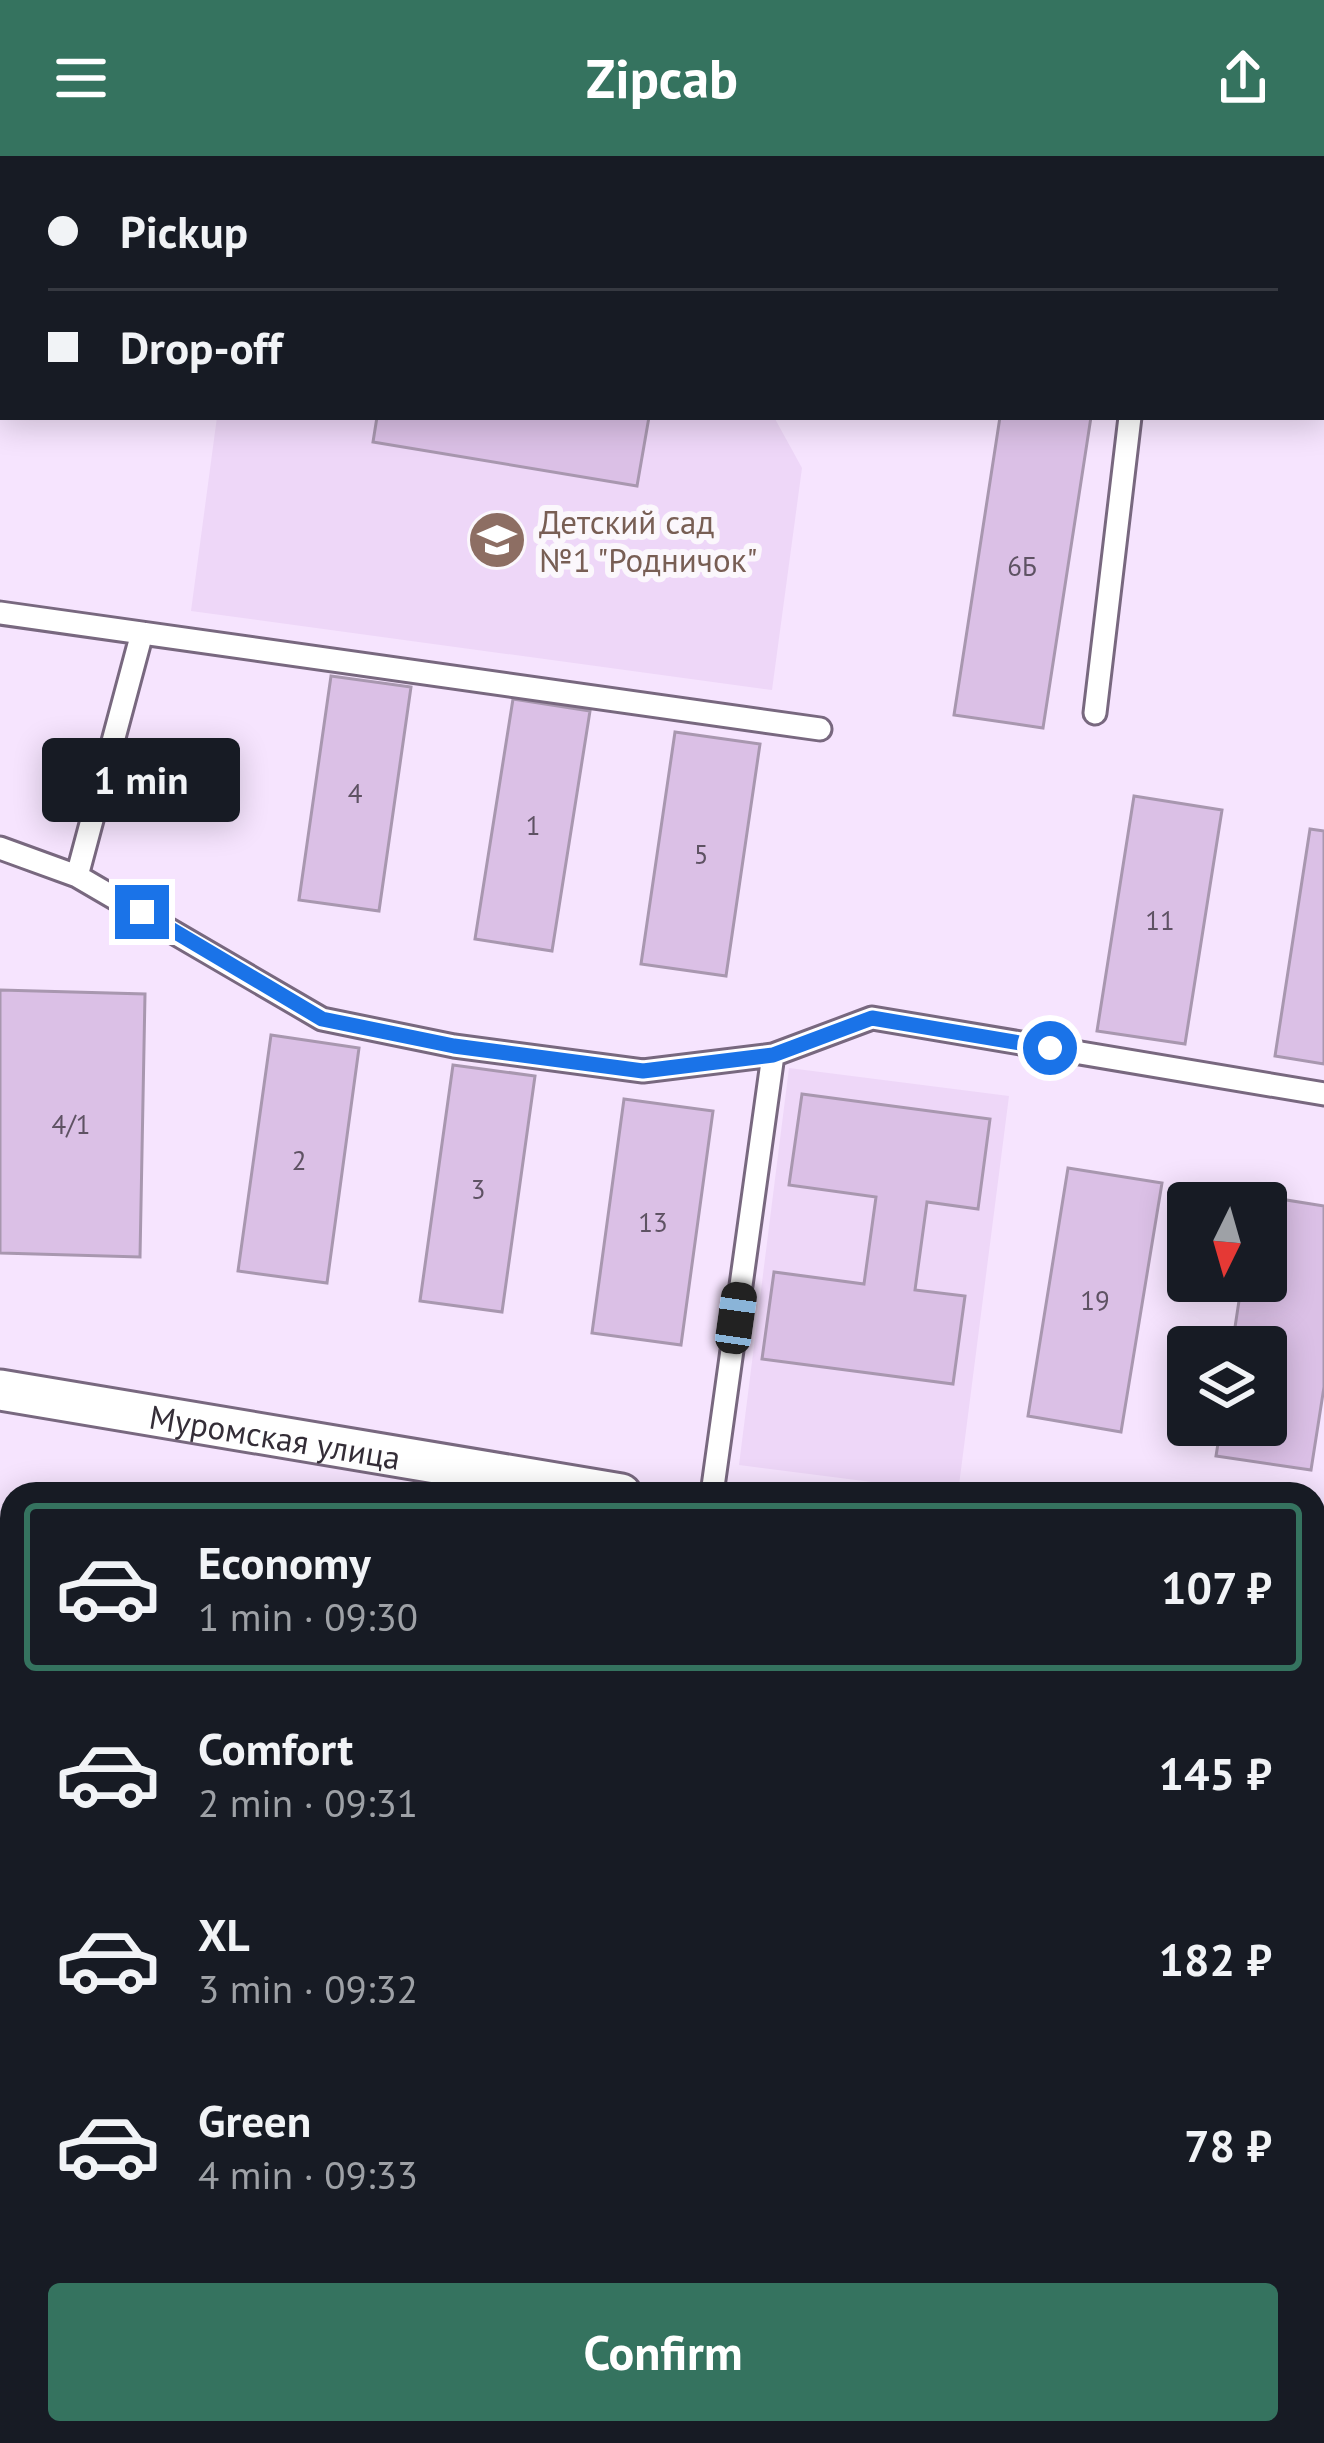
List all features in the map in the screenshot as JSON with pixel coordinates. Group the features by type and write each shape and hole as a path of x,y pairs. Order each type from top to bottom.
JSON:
{"street":[{"name":"Муромская улица","path":"0,1390 549,1482"}],"lane":[{"path":"1095,713 1130,420"},
{"path":"0,613 820,730"},
{"path":"77,876 142,633"},
{"path":"0,848 77,876 322,1019 454,1046 643,1071 773,1055 872,1018 1324,1094"},
{"path":"714,1482 773,1055"}],"shaded area":[{"name":"Детский сад №1 \"Родничок\"","path":"217,420 776,420 802,468 772,690 191,611"},
{"path":"789,1068 1009,1096 959,1482 872,1482 739,1465"}],"building":[{"path":"377,420 648,420 637,486 373,442"},
{"path":"1000,420 1091,420 1043,728 954,715"},
{"path":"331,676 411,687 379,911 299,900"},
{"path":"513,699 590,711 552,951 475,939"},
{"path":"675,732 760,744 726,976 641,964"},
{"path":"1134,796 1222,810 1185,1044 1097,1031"},
{"path":"1310,829 1324,831 1324,1064 1275,1056"},
{"path":"0,990 145,994 140,1257 0,1253"},
{"path":"271,1035 359,1048 327,1283 238,1271"},
{"path":"453,1065 535,1076 502,1312 420,1301"},
{"path":"802,1094 990,1119 978,1209 927,1202 915,1290 965,1296 953,1384 762,1359 774,1272 864,1284 876,1197 789,1185"},
{"path":"624,1099 713,1111 681,1345 592,1333"},
{"path":"1068,1168 1162,1183 1121,1432 1028,1416"},
{"path":"1287,1200 1324,1206 1324,1387 1311,1470 1216,1456 1218,1446 1287,1446 1287,1326 1235,1326 1239,1302 1287,1302"}],"place":[{"name":"Детский сад №1 \"Родничок\"","path":"497,540"}],"route":[{"path":"142,912 322,1019 454,1046 643,1071 773,1055 872,1018 1050,1048"}]}
